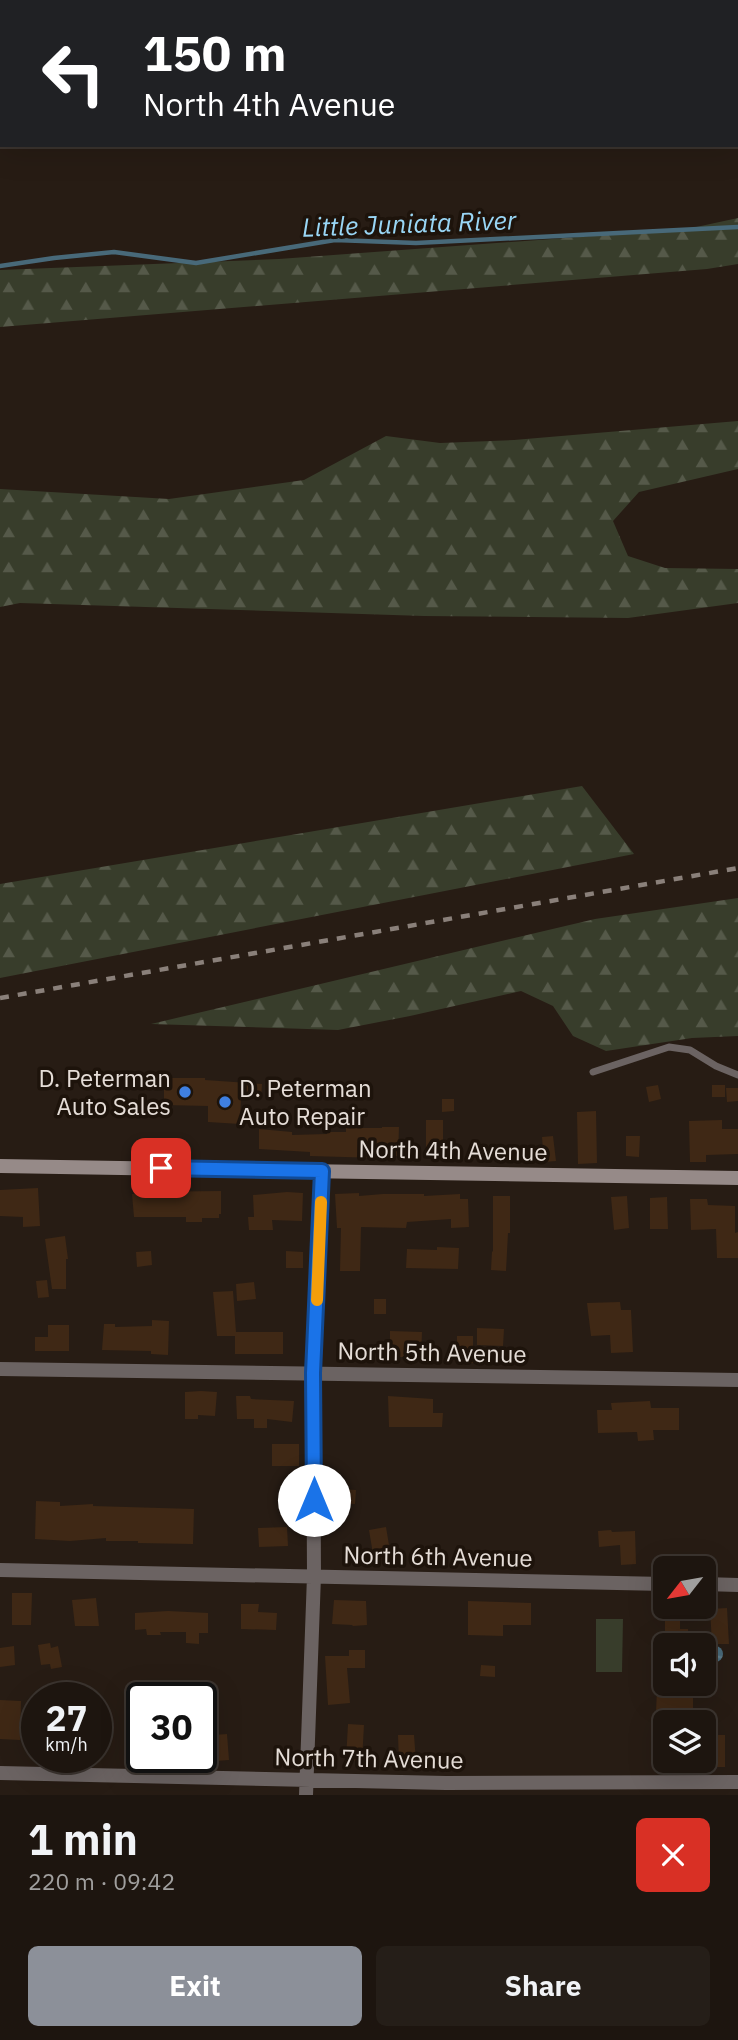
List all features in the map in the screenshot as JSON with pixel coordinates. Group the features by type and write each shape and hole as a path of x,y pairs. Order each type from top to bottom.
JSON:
{"main road":[{"name":"North 4th Avenue","path":"0,1166 738,1178"}],"street":[{"path":"306,1795 314,1576 313,1373 322,1171"},
{"name":"North 5th Avenue","path":"0,1369 738,1380"},
{"name":"North 6th Avenue","path":"0,1570 653,1584"},
{"path":"716,1584 738,1585"},
{"name":"North 7th Avenue","path":"0,1773 446,1783 738,1782"}],"lane":[{"path":"593,1072 669,1047 690,1050 716,1066 738,1075"}],"green space":[{"path":"738,218 738,264 707,269 0,327 0,270 279,259 687,229"},
{"path":"738,421 738,469 639,492 613,521 628,556 665,568 738,569 738,603 628,618 424,616 20,603 0,607 0,489 169,499 304,480 386,436 440,443 514,440"},
{"path":"582,786 634,854 0,978 0,884"},
{"path":"738,898 738,1036 692,1038 606,1051 573,1036 553,1006 521,991 338,1030 151,1024 595,919"},
{"path":"596,1619 623,1619 622,1672 596,1672"}],"water":[{"path":"716,1646 722,1651 721,1660 716,1662"}],"building":[{"path":"164,1078 205,1078 262,1084 261,1098 241,1096 240,1124 208,1122 208,1106 164,1105"},
{"path":"308,1082 340,1084 340,1096 308,1095"},
{"path":"658,1085 661,1099 649,1102 646,1087"},
{"path":"712,1085 725,1085 725,1097 712,1097"},
{"path":"726,1088 738,1088 738,1101 727,1102"},
{"path":"442,1099 454,1099 454,1111 442,1112"},
{"path":"596,1111 597,1163 578,1164 577,1112"},
{"path":"426,1120 443,1120 443,1155 426,1155"},
{"path":"722,1120 722,1129 738,1129 738,1154 706,1155 706,1162 690,1162 689,1121"},
{"path":"399,1127 398,1156 310,1156 310,1152 259,1149 259,1129 292,1132 292,1135 346,1132 346,1128"},
{"path":"553,1136 556,1161 544,1162 542,1137"},
{"path":"626,1136 640,1136 639,1157 626,1156"},
{"path":"38,1188 40,1226 23,1227 23,1217 0,1216 0,1190"},
{"path":"221,1191 219,1218 186,1222 186,1217 134,1217 132,1194 137,1192"},
{"path":"303,1193 302,1221 272,1220 273,1230 249,1230 248,1217 254,1217 253,1195"},
{"path":"359,1193 359,1196 460,1194 460,1199 468,1199 469,1227 451,1228 451,1219 407,1222 406,1228 361,1227 360,1271 340,1271 341,1228 337,1228 335,1194"},
{"path":"493,1196 510,1196 506,1271 491,1270"},
{"path":"627,1196 629,1228 614,1230 611,1197"},
{"path":"667,1197 668,1229 650,1229 650,1198"},
{"path":"690,1199 707,1199 708,1205 735,1206 738,1258 717,1258 716,1229 691,1230"},
{"path":"65,1236 68,1259 66,1289 52,1289 45,1239"},
{"path":"437,1247 459,1248 458,1269 406,1268 407,1249 437,1250"},
{"path":"151,1251 152,1265 137,1267 136,1252"},
{"path":"286,1251 303,1252 303,1268 286,1268"},
{"path":"47,1280 49,1297 38,1298 36,1281"},
{"path":"254,1282 256,1299 237,1301 236,1284"},
{"path":"233,1291 236,1332 283,1332 283,1354 235,1354 235,1336 217,1336 213,1292"},
{"path":"374,1299 386,1299 386,1314 374,1314"},
{"path":"620,1302 621,1310 631,1310 633,1352 611,1353 610,1335 591,1336 587,1303"},
{"path":"152,1320 169,1321 168,1355 151,1354 151,1351 102,1350 104,1324 115,1324 115,1327 152,1326"},
{"path":"48,1325 69,1325 69,1351 35,1351 35,1337 48,1337"},
{"path":"477,1328 504,1329 503,1346 477,1345"},
{"path":"390,1331 422,1332 421,1357 390,1357"},
{"path":"457,1336 473,1336 473,1363 457,1362"},
{"path":"185,1392 217,1392 215,1416 198,1415 198,1419 185,1419"},
{"path":"236,1396 294,1401 292,1422 267,1419 267,1428 254,1428 254,1419 237,1419"},
{"path":"388,1396 433,1399 433,1413 443,1413 442,1427 389,1427"},
{"path":"650,1401 651,1408 679,1408 679,1430 653,1430 654,1440 638,1441 637,1432 598,1433 597,1410 612,1410 611,1403"},
{"path":"272,1444 299,1444 299,1466 272,1466"},
{"path":"336,1489 356,1490 355,1504 336,1503"},
{"path":"36,1501 60,1502 60,1506 93,1504 194,1509 193,1544 106,1541 106,1538 70,1541 35,1539"},
{"path":"287,1527 288,1546 259,1547 258,1528"},
{"path":"386,1527 390,1551 373,1554 369,1530"},
{"path":"598,1531 635,1531 636,1564 621,1565 620,1545 599,1547"},
{"path":"12,1593 32,1593 31,1625 12,1625"},
{"path":"96,1598 99,1626 75,1626 72,1600"},
{"path":"334,1600 366,1601 367,1625 332,1624"},
{"path":"468,1601 531,1603 531,1625 503,1625 503,1636 468,1635"},
{"path":"241,1604 259,1604 258,1612 277,1613 276,1630 241,1629"},
{"path":"727,1608 729,1644 716,1644 716,1633 711,1633 711,1619 716,1619 716,1609"},
{"path":"135,1613 208,1613 208,1633 199,1633 199,1644 186,1643 186,1632 147,1635 146,1629 135,1630"},
{"path":"665,1619 680,1619 680,1629 688,1629 688,1633 665,1633"},
{"path":"50,1643 51,1648 58,1646 62,1667 51,1669 50,1664 41,1665 38,1645"},
{"path":"14,1646 15,1665 0,1667 0,1648"},
{"path":"349,1650 365,1650 365,1668 347,1668 350,1703 328,1705 325,1656 349,1656"},
{"path":"481,1665 495,1666 495,1677 480,1676"},
{"path":"657,1696 693,1696 693,1710 656,1710"},
{"path":"0,1700 21,1701 20,1740 0,1739"},
{"path":"348,1724 364,1725 362,1761 346,1760"},
{"path":"227,1734 229,1760 217,1761 217,1735"},
{"path":"398,1735 414,1735 416,1762 399,1763"},
{"path":"716,1735 725,1735 725,1767 716,1767"}],"waterway":[{"name":"Little Juniata River","path":"0,266 114,252 196,263 335,240 416,243 738,227"}],"railway":[{"path":"0,998 738,868"}],"slow traffic":[{"path":"317,1300 321,1202"}],"place":[{"name":"D. Peterman Auto Sales","path":"185,1092"},
{"name":"D. Peterman Auto Repair","path":"225,1102"}],"route":[{"path":"161,1168 322,1171 313,1373 314,1500"}]}
